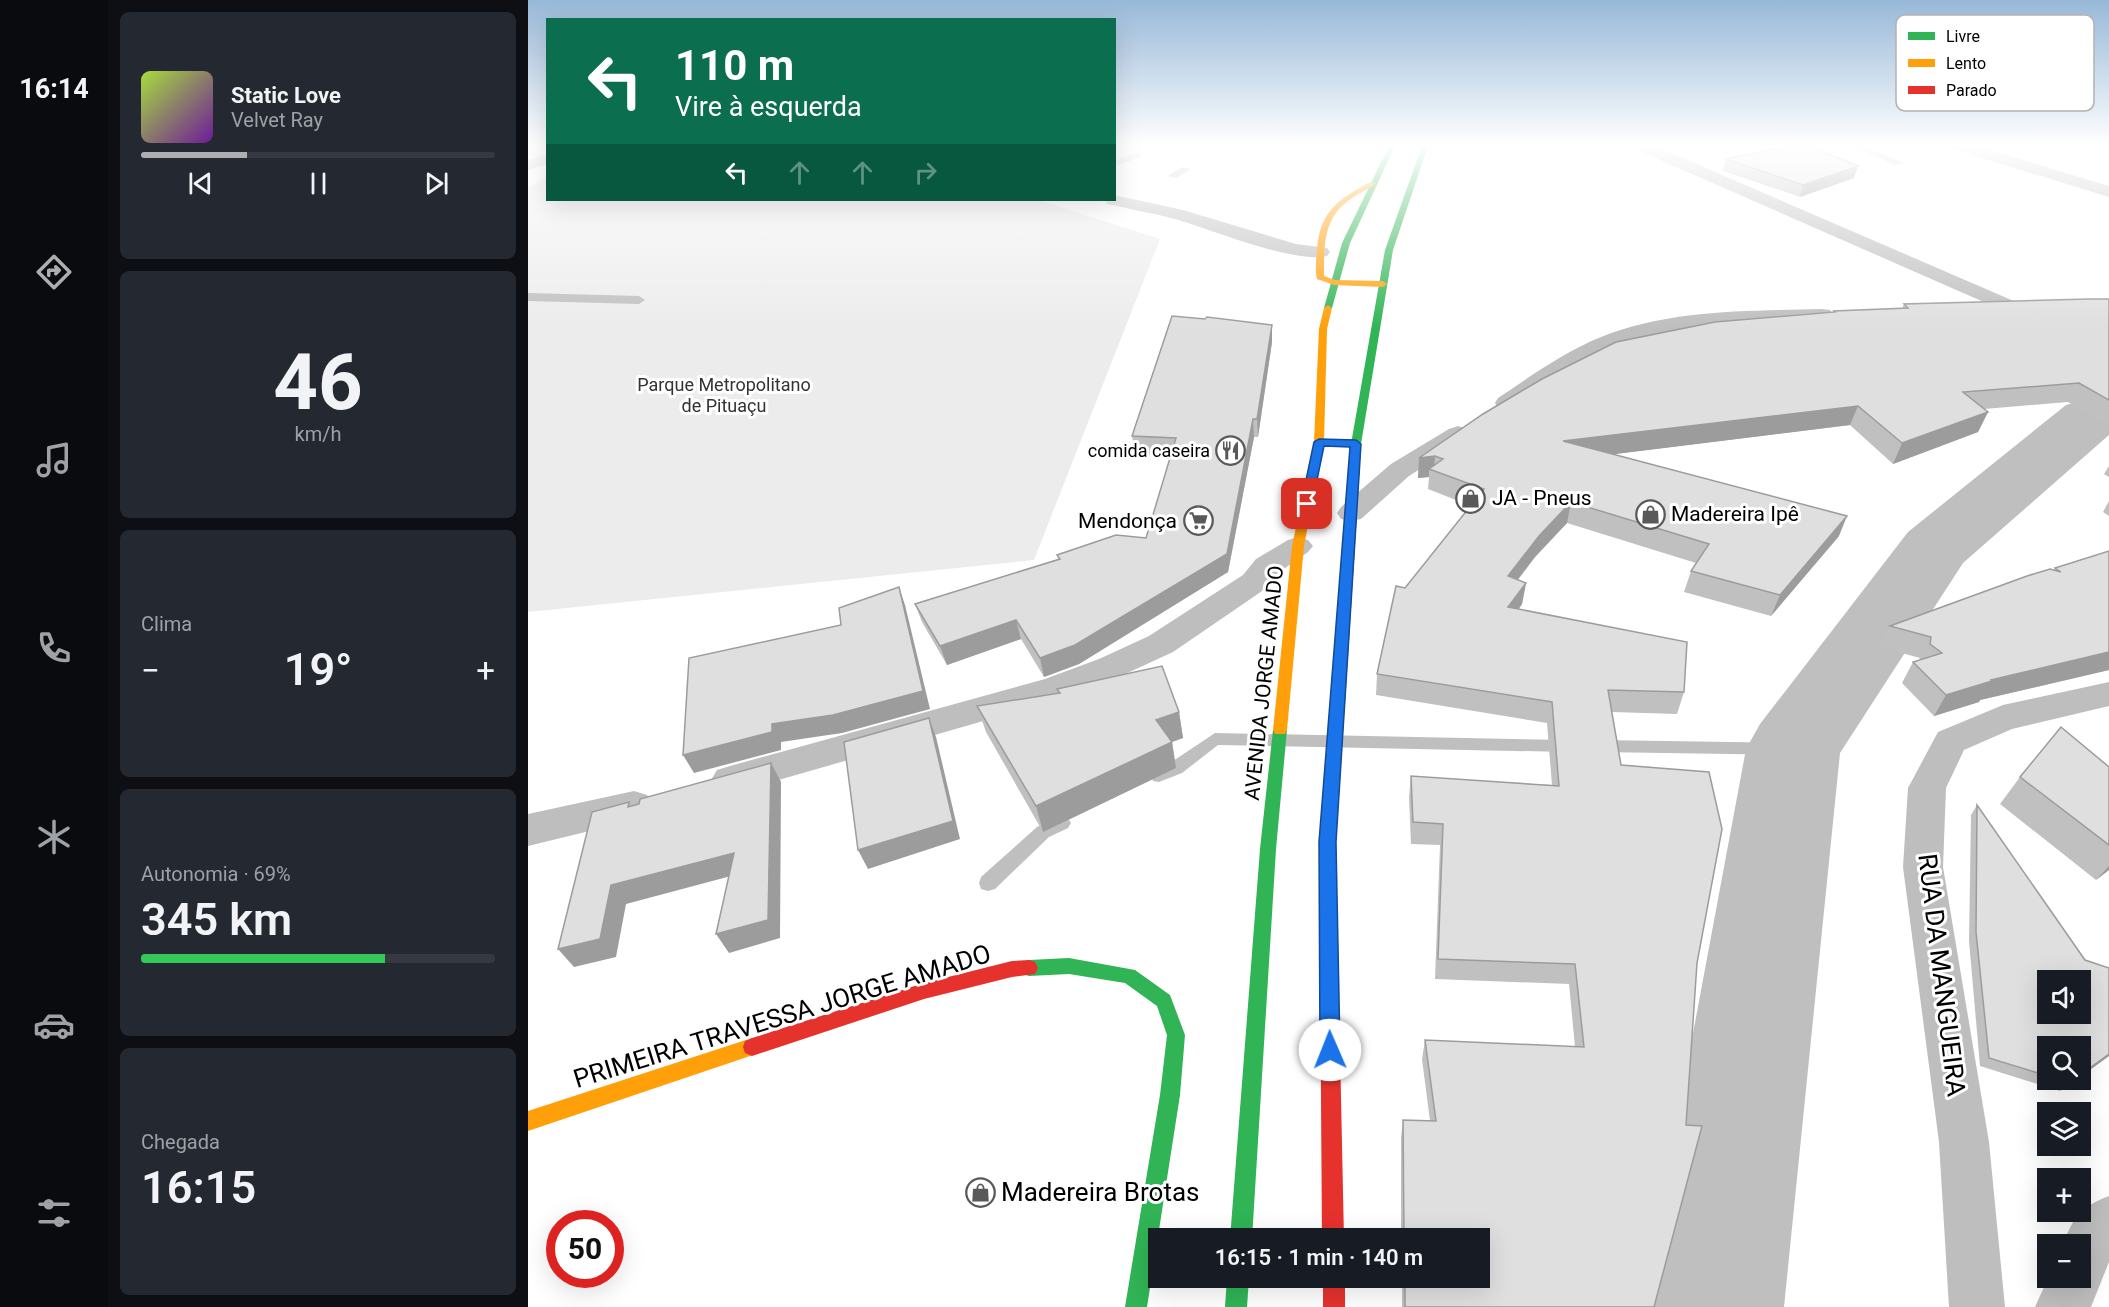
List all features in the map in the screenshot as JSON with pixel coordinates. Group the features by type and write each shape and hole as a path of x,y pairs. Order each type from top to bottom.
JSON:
{"main road":[{"path":"1332,207 1327,214 1320,252 1320,277 1334,282 1383,284"},
{"name":"AVENIDA JORGE AMADO","path":"1242,1228 1268,849 1298,546 1319,442 1323,329 1346,243 1362,207"},
{"path":"1333,1228 1328,842 1356,444 1389,250 1404,207"},
{"path":"1319,442 1356,444"},
{"name":"PRIMEIRA TRAVESSA JORGE AMADO","path":"528,1121 924,991 1012,969 1069,966 1129,976 1164,1001 1176,1035 1170,1095 1136,1307"},
{"path":"1236,1307 1237,1288"},
{"path":"1334,1288 1334,1307"}],"street":[{"path":"1145,207 1177,214 1294,250 1320,252"},
{"path":"1785,207 2020,306 1955,309"},
{"path":"1352,513 1400,470 1591,350 1631,334 1697,322 1841,314"},
{"path":"702,787 1055,688 1111,667 1161,644 1254,582 1267,566 1298,546"},
{"name":"RUA DA MANGUEIRA","path":"1977,1307 1964,1142 1923,867 1927,788 1951,741 2003,718 2109,694"},
{"path":"528,830 589,818 668,796"},
{"path":"2091,1242 2095,1233 2109,1222"},
{"path":"2063,1307 2072,1288"}],"lane":[{"path":"528,297 639,300"}],"green space":[{"name":"Parque Metropolitano de Pituaçu","path":"528,207 1060,207 1160,239 1034,560 528,612"}],"building":[{"path":"2109,299 2109,400 2079,383 1963,392 1988,412 1902,443 1858,406 1563,441 1847,516 1780,595 1691,571 1709,544 1571,502 1539,536 1508,576 1526,583 1508,607 1687,642 1684,692 1608,690 1621,765 1709,772 1722,829 1697,963 1686,1125 1702,1126 1654,1307 1405,1307 1405,1288 1490,1288 1490,1228 1404,1228 1403,1120 1436,1121 1425,1040 1584,1047 1575,964 1438,959 1443,824 1413,822 1411,776 1559,786 1552,702 1377,674 1396,586 1405,588 1484,489 1429,469 1443,459 1435,456 1419,458 1483,414 1542,379 1616,342 1715,322 1834,311 1908,308 1904,304"},
{"path":"1172,316 1205,319 1207,317 1272,325 1257,419 1253,419 1227,554 1075,645 1040,658 1016,620 940,646 915,604 1060,559 1057,555 1116,535 1146,538 1176,438 1132,436"},
{"path":"2109,551 2109,652 1991,680 1946,695 1913,662 1942,653 1930,644 1931,637 1890,626 2027,576 2050,569 2061,572 2055,568"},
{"path":"899,587 923,691 833,715 772,724 772,732 683,755 689,658 841,625 839,608"},
{"path":"1162,666 1179,712 1156,720 1172,742 1036,806 977,706 1060,693 1057,689"},
{"path":"929,718 953,821 858,850 844,742"},
{"path":"2061,727 2109,767 2109,845 2020,777"},
{"path":"771,763 768,920 716,934 734,853 611,885 600,939 558,949 592,812 629,802 628,807 639,804 640,799"},
{"path":"1977,805 2085,960 2109,968 2109,1054 2091,1067 2091,1036 2037,1036 2037,1073 1989,1058 1976,932"}],"waterway":[{"path":"1713,1307 1793,749 1935,548 2089,419 2109,414"},
{"path":"1159,776 1176,768 1215,739 1568,746"},
{"path":"1598,746 1793,749"},
{"path":"988,883 1043,832 1062,823"}],"traffic: fast":[{"path":"1328,308 1346,243 1363,207"},
{"path":"1351,514 1356,444 1389,250 1404,207"},
{"path":"1242,1228 1268,849 1280,730"},
{"path":"1029,968 1069,966 1129,976 1164,1001 1176,1035 1170,1095 1136,1307"},
{"path":"1236,1307 1237,1288"}],"traffic: slow":[{"path":"1337,207 1327,219 1323,230 1320,277 1334,282 1383,284"},
{"path":"1280,730 1298,546 1319,442 1323,329 1328,308"},
{"path":"1329,955 1328,842 1338,704"},
{"path":"528,1121 752,1047"}],"traffic: jam":[{"path":"1338,704 1351,514"},
{"path":"1329,955 1333,1228"},
{"path":"752,1047 924,991 1012,969 1029,968"},
{"path":"1334,1288 1334,1307"}],"place":[{"name":"comida caseira","path":"1231,450"},
{"name":"JA - Pneus","path":"1471,498"},
{"name":"Madereira Ipê","path":"1650,514"},
{"name":"Mendonça","path":"1198,521"},
{"name":"Madereira Brotas","path":"980,1192"}],"route":[{"path":"1307,504 1319,442 1356,444 1328,842 1330,1050"}]}
